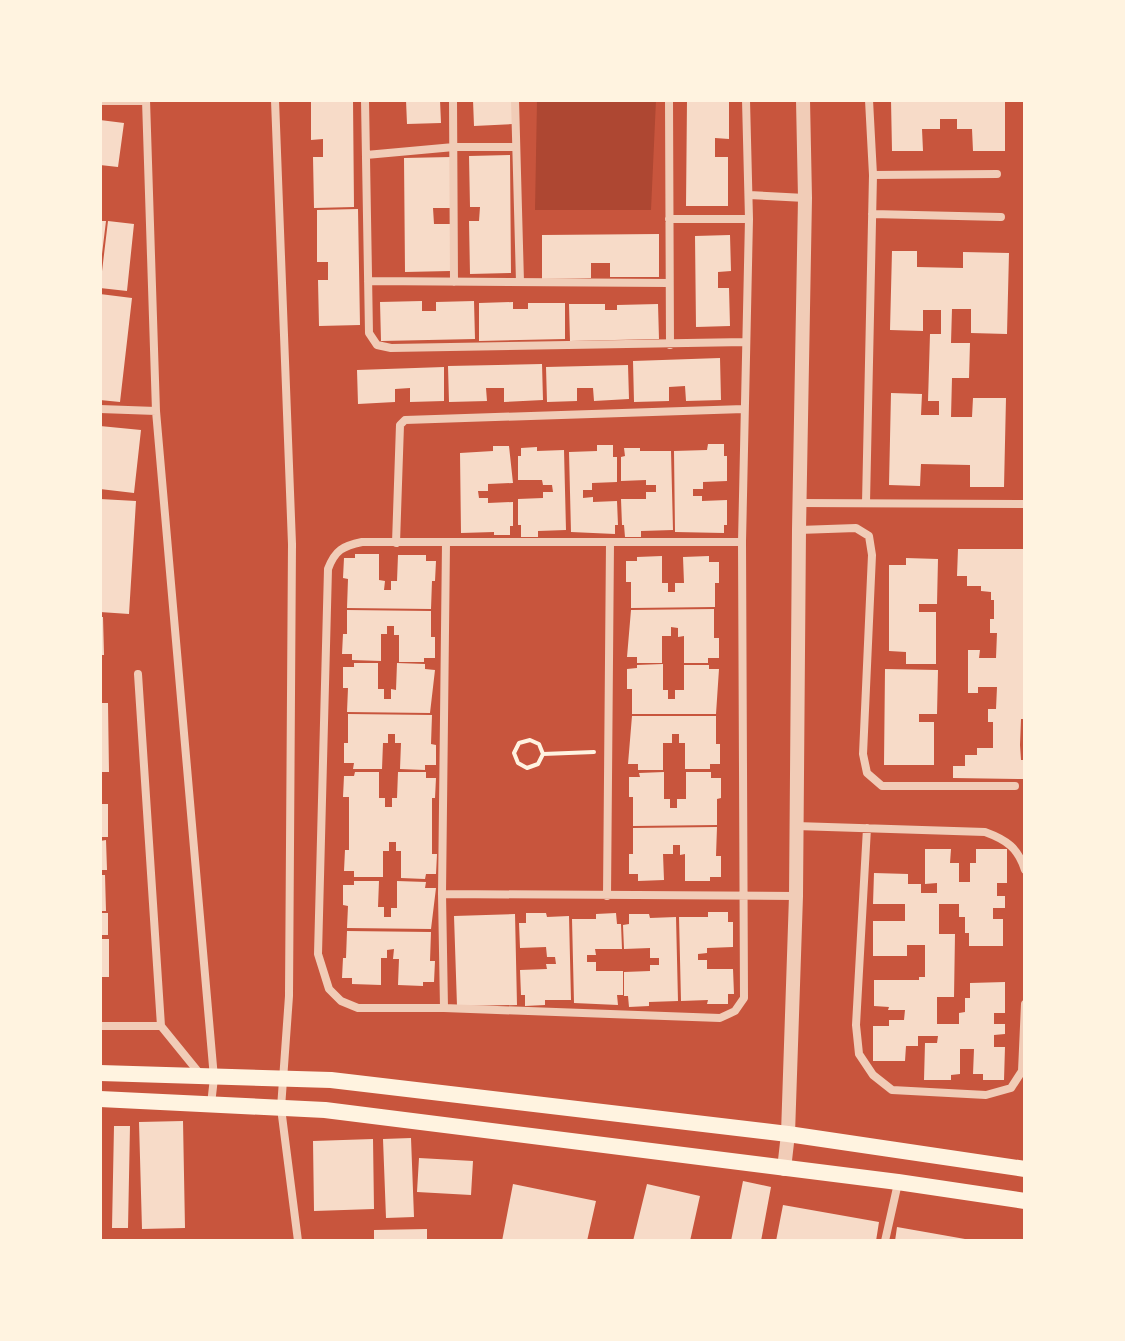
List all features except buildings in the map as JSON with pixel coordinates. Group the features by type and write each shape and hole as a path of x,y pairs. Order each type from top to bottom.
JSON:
{"main road":[{"path":"100,1073 331,1080 788,1134 1025,1169"},
{"path":"100,1099 325,1110 898,1182 1025,1201"}],"street":[{"path":"275,100 292,544 289,996 281,1108 298,1241"},
{"path":"365,100 369,333 377,345 391,348 746,342"},
{"path":"453,100 454,282"},
{"path":"515,100 520,282"},
{"path":"669,100 670,345"},
{"path":"742,542 362,542 345,545 333,555 328,569 318,954 329,989 341,1001 358,1008 720,1018 735,1011 744,998 742,542 749,219 746,100"},
{"path":"784,1169 788,1134 796,896 805,198 803,100"},
{"path":"866,503 873,175 869,100"},
{"path":"100,101 146,101 156,411 211,1104"},
{"path":"366,155 454,147 514,147"},
{"path":"873,175 997,174"},
{"path":"749,195 805,198"},
{"path":"872,214 1001,217"},
{"path":"669,219 749,219"},
{"path":"368,281 669,283"},
{"path":"100,409 156,411"},
{"path":"396,543 400,425 405,420 744,409"},
{"path":"799,503 1025,504"},
{"path":"799,530 856,528 869,536 872,555 863,754 867,773 882,786 1015,786"},
{"path":"444,1008 442,894 446,543"},
{"path":"607,896 610,543"},
{"path":"138,674 161,1026 208,1077"},
{"path":"796,826 985,832 1004,839 1019,852 1025,870"},
{"path":"867,828 856,1025 859,1054 873,1075 892,1090 986,1095 1011,1088 1022,1071 1025,1004"},
{"path":"442,894 796,896"},
{"path":"100,1026 161,1026"},
{"path":"885,1241 898,1182"}],"path":[{"path":"530,740 539,744 543,754 538,764 527,768 518,763 514,753 519,743 530,740"},
{"path":"543,754 608,751"}],"shaded area":[{"path":"537,100 656,100 651,210 535,210"}]}
